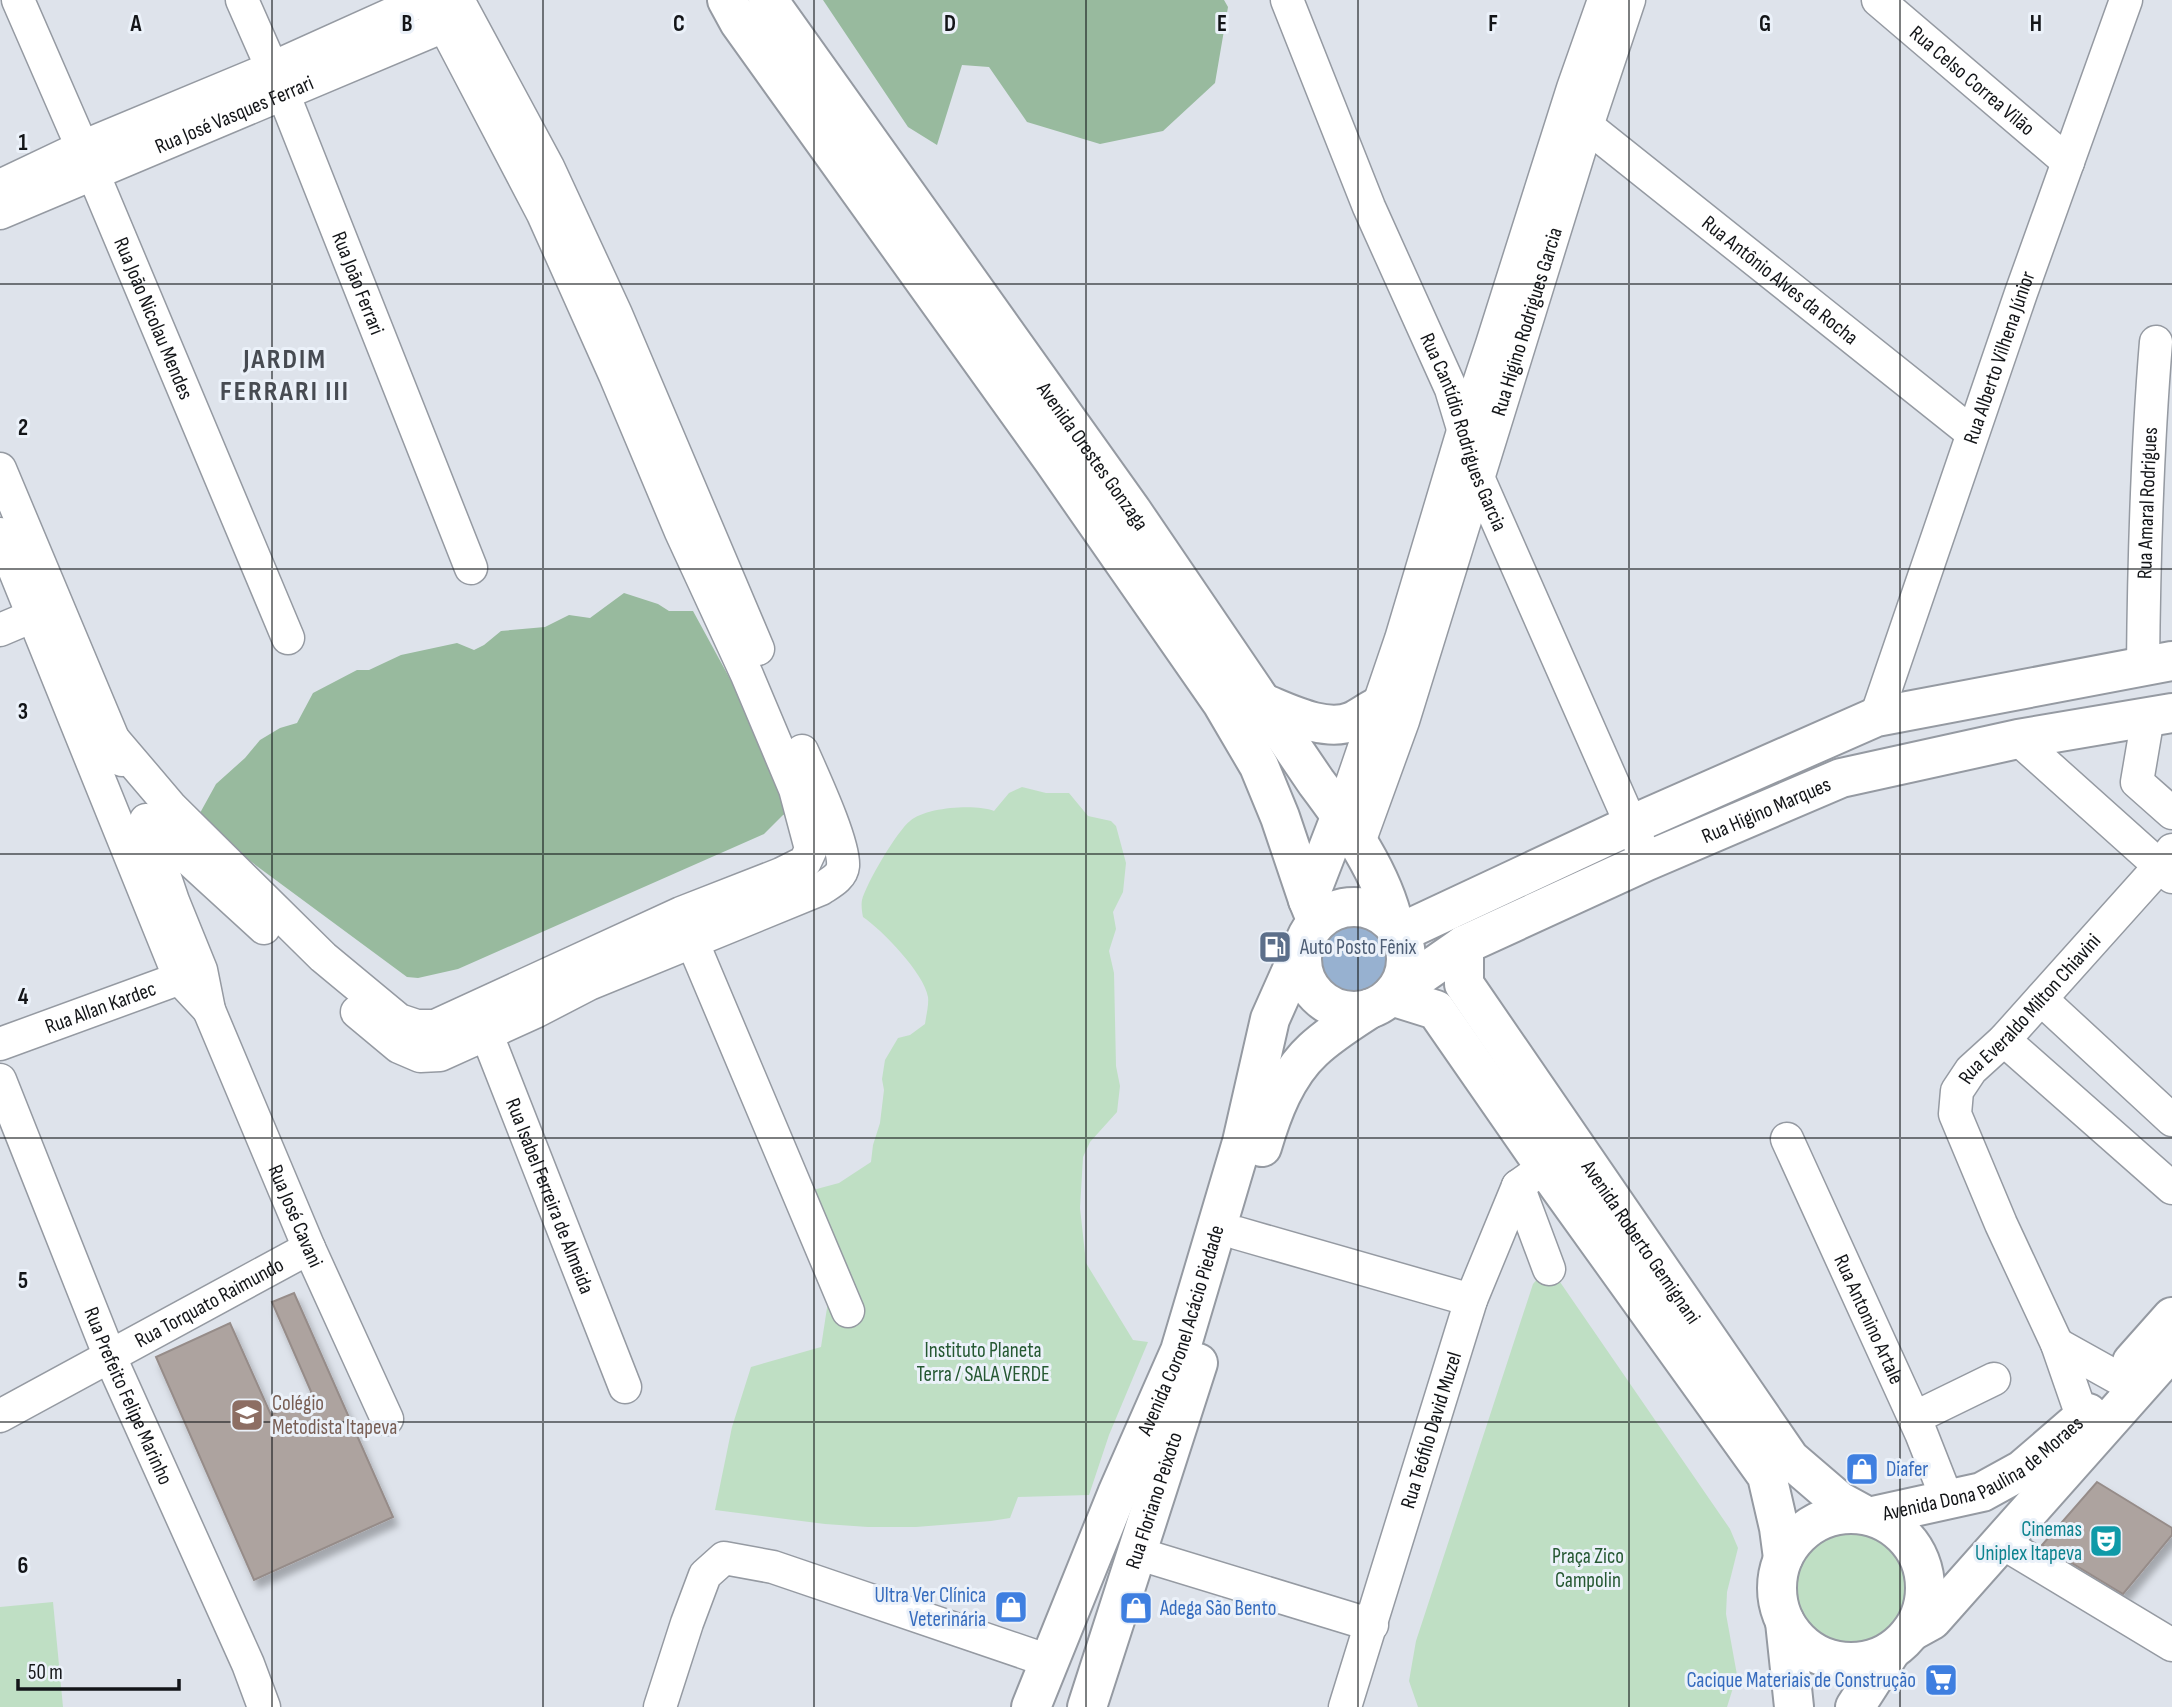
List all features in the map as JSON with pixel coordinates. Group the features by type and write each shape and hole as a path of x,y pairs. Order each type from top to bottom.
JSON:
{"main road":[{"name":"Avenida Orestes Gonzaga","path":"727,0 739,22 1053,460 1223,703 1259,766 1280,817 1309,923"},
{"name":"Avenida Orestes Gonzaga","path":"768,0 1132,511 1350,830 1384,891 1397,929"},
{"name":"Rua Higino Marques","path":"1397,929 1876,717 2157,664"},
{"path":"1263,703 1314,723 1328,724 1351,722 1377,707"},
{"name":"Rua Higino Marques","path":"1381,1002 1464,945 1647,861 1841,778 2018,739 2160,715"},
{"path":"1876,717 1859,737 1866,759 1884,768"},
{"name":"Avenida Coronel Acácio Piedade","path":"1031,1707 1117,1494 1180,1351 1242,1142 1270,1019 1350,830"},
{"path":"1350,907 1374,911 1397,929 1405,946 1405,973 1399,985 1381,1002 1355,1011 1339,1009 1324,1002 1312,991 1305,977 1302,961 1309,923 1350,907"},
{"name":"Avenida Roberto Gemignani","path":"1464,945 1464,985 1790,1459 1839,1501 1867,1515"},
{"name":"Avenida Roberto Gemignani","path":"1381,1002 1436,1010 1532,1177 1767,1476 1783,1558"},
{"name":"Rua Floriano Peixoto","path":"1087,1707 1170,1453 1276,1107 1298,1066 1313,1050 1381,1002"},
{"name":"Avenida Dona Paulina de Moraes","path":"1867,1515 1982,1492 2022,1470 2083,1419 2172,1317"},
{"name":"Avenida Dona Paulina de Moraes","path":"1855,1707 1901,1641 1932,1620 2172,1350"},
{"path":"1785,1622 1797,1639 1812,1652 1832,1660 1852,1662 1872,1659 1901,1641 1922,1610 1926,1587 1922,1563 1911,1542 1894,1526 1867,1515 1837,1514 1814,1522 1796,1538 1783,1558 1777,1577 1777,1598 1785,1622 1794,1707"}],"street":[{"name":"Rua João Nicolau Mendes","path":"18,0 288,638"},
{"name":"Rua João Ferrari","path":"242,0 277,80 471,568"},
{"name":"Rua José Vasques Ferrari","path":"277,80 425,0"},
{"path":"115,741 172,808 323,957 399,1020 417,1026 477,1023 589,984 687,928 821,889 837,878 843,867 841,852 809,767 616,314 548,167 457,14 425,0"},
{"name":"Rua Cantídio Rodrigues Garcia","path":"1287,0 1369,207 1451,389 1477,475 1647,861"},
{"name":"Rua Higino Rodrigues Garcia","path":"1350,830 1377,707 1401,639 1463,431 1573,88 1604,0"},
{"name":"Rua Higino Rodrigues Garcia","path":"1350,830 1403,721 1477,475 1629,0"},
{"name":"Rua Celso Correa Vilão","path":"1878,0 2067,162"},
{"name":"Rua Alberto Vilhena Júnior","path":"1876,717 1972,433 2126,0"},
{"name":"Rua José Vasques Ferrari","path":"0,186 87,160 277,80 457,14"},
{"name":"Rua Antônio Alves da Rocha","path":"1587,126 1972,433"},
{"name":"Rua José Vasques Ferrari","path":"0,213 87,160"},
{"name":"Rua Amaral Rodrigues","path":"2156,342 2148,455 2157,664"},
{"path":"0,469 146,820 173,901 190,974"},
{"path":"0,534 33,616 190,974"},
{"path":"0,630 33,616"},
{"path":"2160,715 2137,782 2172,813"},
{"path":"2018,739 2168,865"},
{"path":"146,820 399,1048 420,1056 440,1055 477,1023"},
{"name":"Rua Everaldo Milton Chiavini","path":"2083,1419 2056,1344 2001,1224 1955,1114 1957,1091 1971,1070 2004,1040 2168,865"},
{"path":"687,928 848,1311"},
{"name":"Rua José Cavani","path":"190,974 209,1010 309,1248 387,1419"},
{"name":"Rua Allan Kardec","path":"0,1044 190,974"},
{"path":"2041,999 2172,1121"},
{"name":"Rua Isabel Ferreira de Almeida","path":"477,1023 625,1387"},
{"path":"2004,1040 2172,1188"},
{"name":"Rua Prefeito Felipe Marinho","path":"0,1080 110,1357 248,1664 264,1707"},
{"name":"Rua Antonino Artale","path":"1787,1139 1914,1418 1947,1499"},
{"path":"1532,1177 1549,1269"},
{"name":"Rua Teófilo David Muzel","path":"1345,1707 1471,1300 1532,1177"},
{"path":"1237,1233 1471,1300"},
{"name":"Rua Torquato Raimundo","path":"0,1416 309,1248"},
{"path":"2056,1344 2118,1378"},
{"path":"1914,1418 1994,1379"},
{"path":"2001,1542 2172,1645"},
{"path":"1136,1553 1372,1625"},
{"path":"660,1707 705,1575 724,1558 774,1567 1049,1661"}],"green space":[{"path":"823,0 1224,0 1228,7 1215,83 1163,131 1100,144 1027,122 989,67 962,65 937,145 908,127"},
{"path":"624,593 658,604 669,611 693,611 801,809 783,815 764,834 458,969 418,978 407,977 219,838 200,813 216,784 245,758 260,740 280,728 297,723 313,693 357,670 369,670 401,655 457,643 474,650 501,631 545,627 569,615 590,618"},
{"name":"Instituto Planeta Terra / SALA VERDE","path":"1022,787 1046,793 1069,793 1088,816 1111,821 1116,826 1126,863 1123,892 1113,912 1116,929 1109,951 1114,973 1116,1066 1120,1086 1117,1112 1090,1142 1083,1157 1080,1208 1086,1263 1133,1340 1148,1342 1109,1435 1089,1495 1018,1497 1010,1518 916,1527 825,1524 715,1510 732,1427 751,1367 821,1347 829,1295 813,1190 839,1183 871,1162 880,1123 885,1060 898,1038 910,1035 925,1024 928,997 925,987 901,953 863,917 862,902 865,892 890,846 904,827 917,816 951,808 994,811 1009,793"},
{"name":"Praça Zico Campolin","path":"1549,1271 1560,1282 1730,1529 1738,1548 1727,1592 1726,1614 1737,1675 1727,1707 1418,1707 1409,1681 1416,1641 1533,1284"},
{"path":"1851,1524 1874,1528 1894,1541 1907,1561 1911,1584 1907,1607 1894,1627 1874,1640 1851,1644 1828,1640 1808,1627 1795,1607 1791,1584 1795,1561 1808,1541 1828,1528"},
{"path":"53,1602 63,1707 0,1707 0,1607"}],"water":[{"path":"1353,923 1366,926 1377,933 1384,944 1387,957 1384,970 1377,981 1366,988 1353,991 1340,988 1329,981 1322,970 1319,957 1322,944 1329,933 1340,926"}],"building":[{"name":"Colégio Metodista Itapeva","path":"294,1293 393,1517 254,1580 156,1357 230,1323 271,1415 313,1396 272,1302"},
{"name":"Cinemas Uniplex Itapeva","path":"2097,1482 2172,1528 2172,1535 2123,1594 2042,1545"}],"place":[{"name":"Auto Posto Fênix","path":"1275,947"},
{"name":"Colégio Metodista Itapeva","path":"247,1415"},
{"name":"Diafer","path":"1862,1469"},
{"name":"Cinemas Uniplex Itapeva","path":"2106,1541"},
{"name":"Ultra Ver Clínica Veterinária","path":"1011,1607"},
{"name":"Adega São Bento","path":"1136,1608"},
{"name":"Cacique Materiais de Construção","path":"1941,1680"}],"district":[{"name":"JARDIM FERRARI III","path":"285,374"}]}
